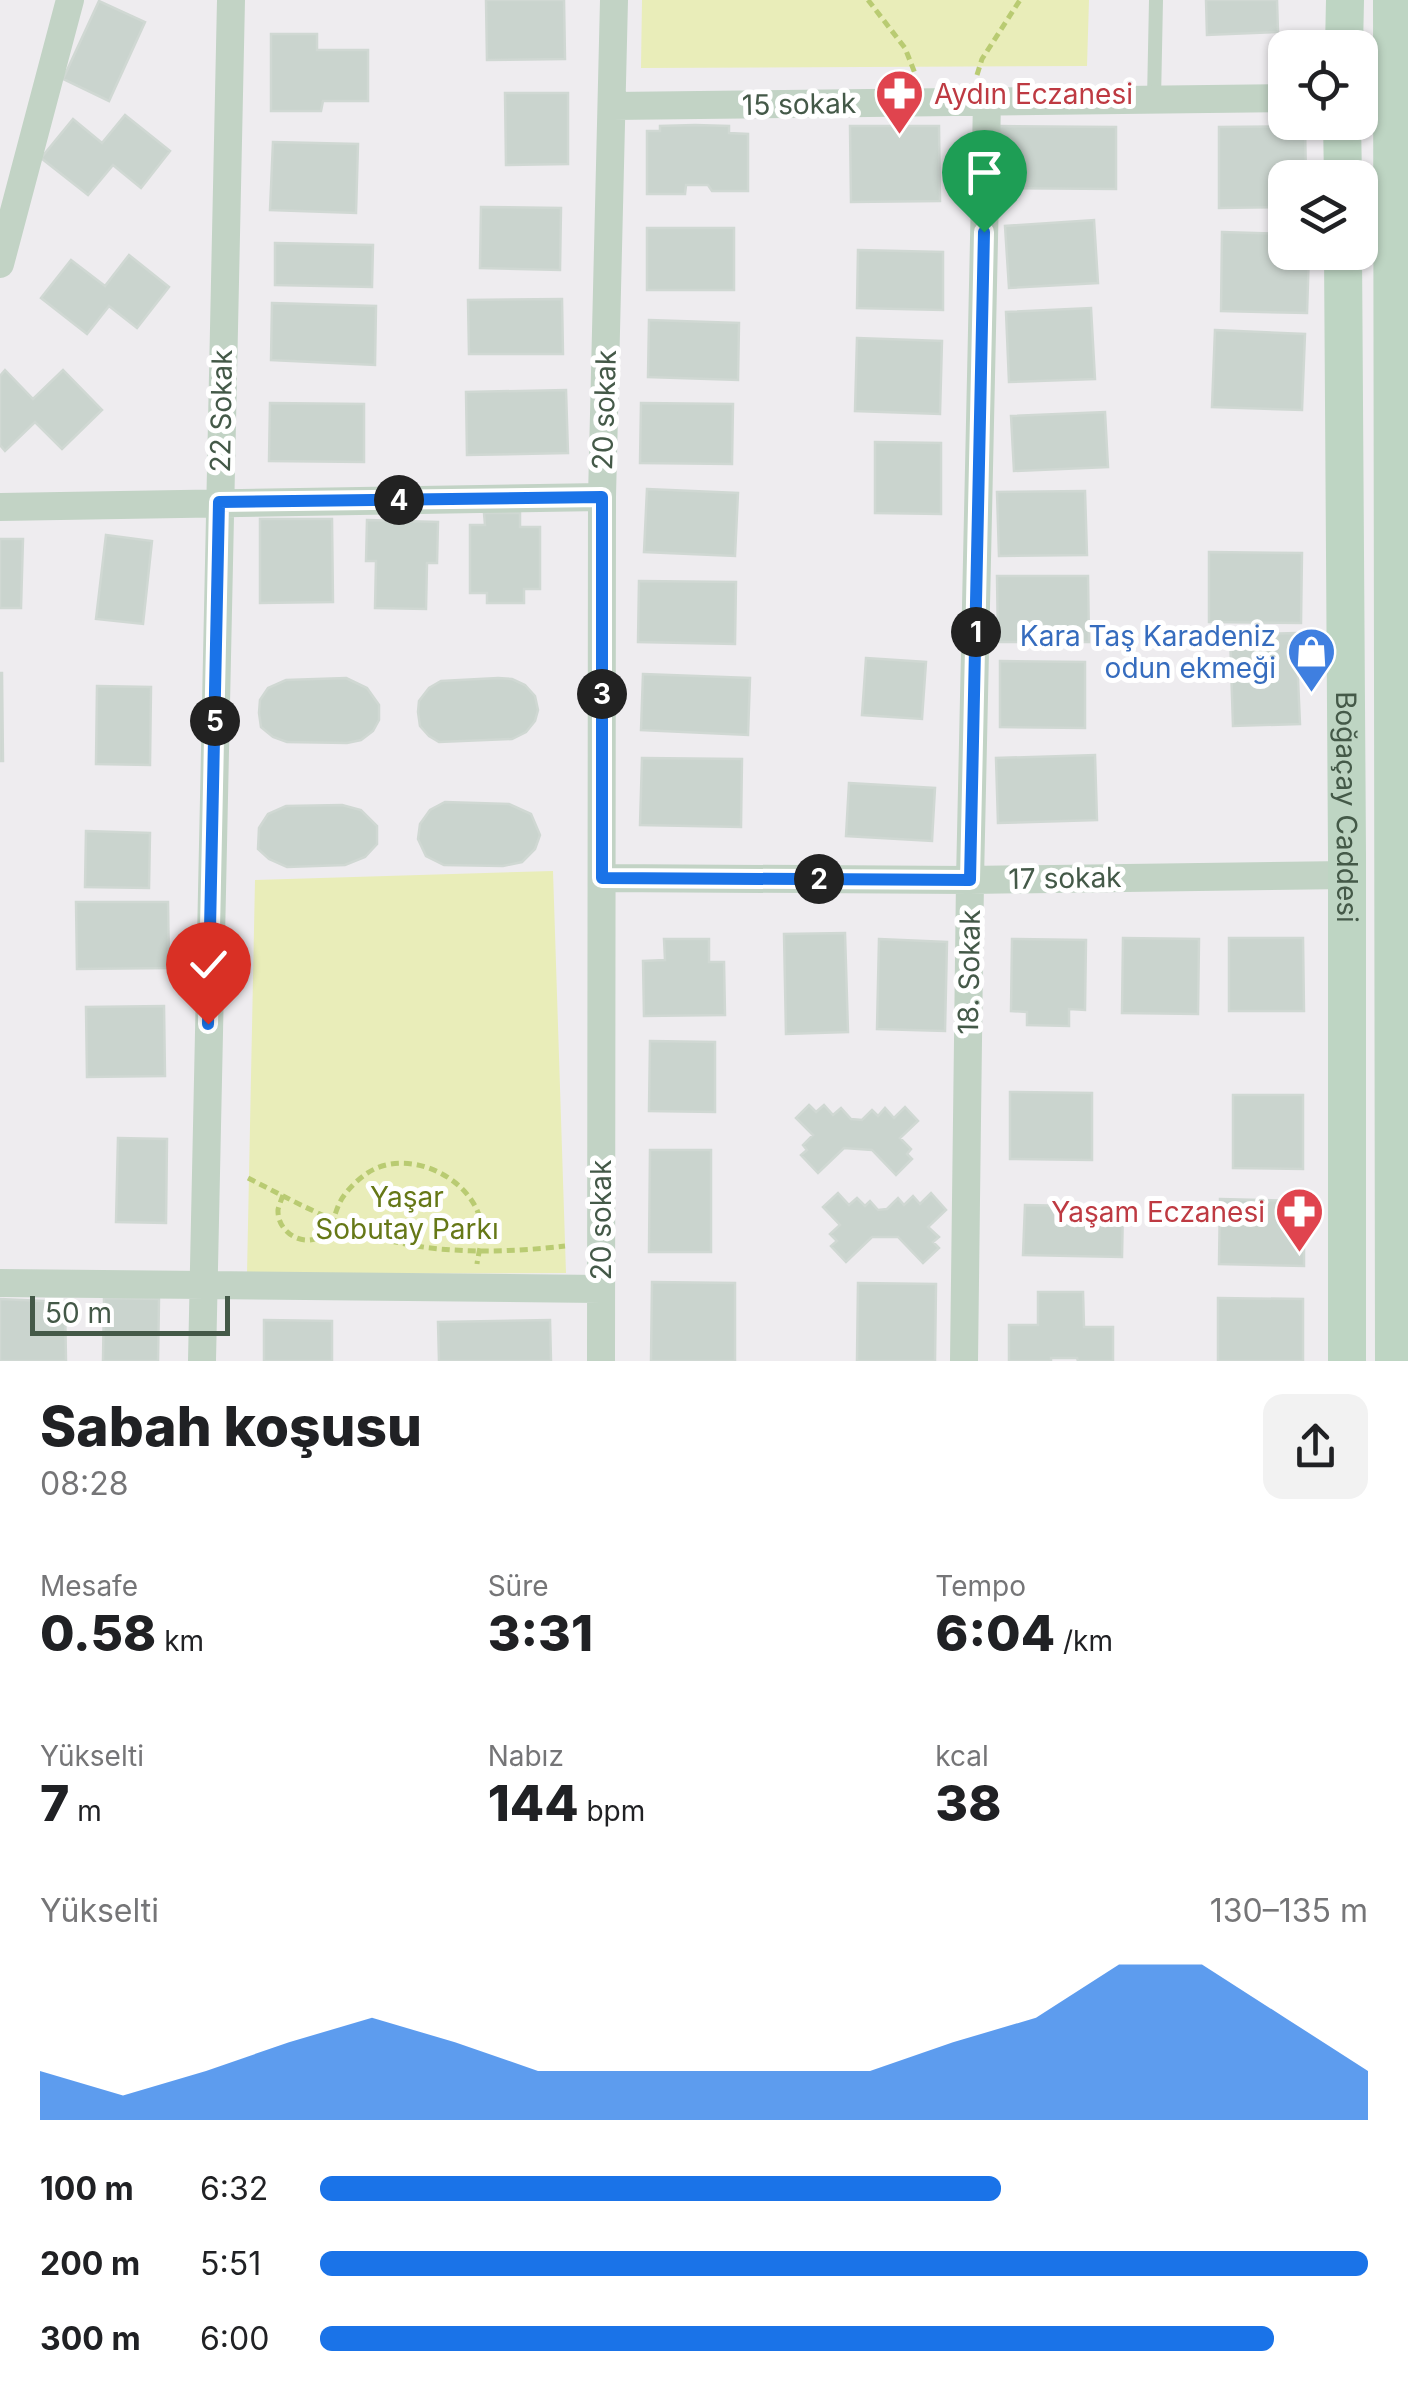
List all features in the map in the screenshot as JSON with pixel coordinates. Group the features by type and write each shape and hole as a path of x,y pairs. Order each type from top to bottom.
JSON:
{"main road":[{"path":"1344,30 1345,0"},
{"name":"Boğaçay Caddesi","path":"1392,0 1400,98 1401,879 1394,1361"},
{"name":"Boğaçay Caddesi","path":"1343,270 1346,1361"}],"street":[{"path":"0,264 70,0"},
{"name":"22 Sokak","path":"202,1361 231,0"},
{"name":"20 sokak","path":"601,1361 602,497 614,0"},
{"name":"15 sokak","path":"612,106 982,90 1154,100 1268,98"},
{"name":"18. Sokak","path":"964,1361 982,90"},
{"path":"0,507 602,497"},
{"name":"17 sokak","path":"602,878 970,880 1347,875"},
{"path":"0,1283 601,1290"}],"lane":[{"path":"1154,100 1156,0"}],"path":[{"path":"868,0 905,48 916,76"},
{"path":"982,90 982,58 1020,0"},
{"path":"283,1196 278,1209 281,1225 291,1236 304,1240 321,1237 334,1221 340,1201 368,1172 385,1164 431,1168 452,1180 470,1198 480,1216 482,1232 475,1274"},
{"path":"248,1178 334,1221 378,1238 478,1250 524,1251 565,1246"}],"green space":[{"path":"642,0 1089,0 1087,66 641,68"},
{"name":"Yaşar Sobutay Parkı","path":"553,871 566,1273 247,1274 255,880"}],"building":[{"path":"486,0 564,0 565,59 487,60"},
{"path":"1206,0 1277,0 1278,30 1207,35"},
{"path":"99,1 145,22 109,101 63,79"},
{"path":"271,34 317,34 317,50 368,50 368,101 323,101 321,111 271,111"},
{"path":"505,93 568,93 568,164 506,165"},
{"path":"125,115 170,151 141,188 113,165 88,195 41,158 73,119 102,143"},
{"path":"660,126 729,126 729,133 748,134 748,191 712,191 708,185 686,185 685,194 647,194 647,131 660,131"},
{"path":"850,126 939,126 940,201 851,202"},
{"path":"998,126 1116,127 1116,189 998,188"},
{"path":"1268,126 1268,140 1305,140 1306,160 1268,160 1268,207 1219,208 1219,127"},
{"path":"273,142 358,144 356,213 270,210"},
{"path":"481,207 561,208 560,270 480,268"},
{"path":"1094,220 1098,283 1009,288 1005,226"},
{"path":"647,228 734,228 734,290 647,290"},
{"path":"1222,232 1268,233 1268,270 1308,270 1307,313 1221,311"},
{"path":"275,243 373,245 372,287 275,285"},
{"path":"858,250 943,252 943,310 857,308"},
{"path":"129,255 169,287 137,328 109,306 87,334 41,298 71,260 105,286"},
{"path":"562,299 563,354 469,354 468,300"},
{"path":"272,303 376,306 375,365 271,360"},
{"path":"1091,308 1095,379 1009,382 1006,312"},
{"path":"649,320 739,323 738,380 648,377"},
{"path":"1215,330 1305,334 1302,410 1212,407"},
{"path":"857,338 942,341 940,414 855,411"},
{"path":"5,370 33,399 63,370 102,410 62,449 35,422 5,451 0,445 0,376"},
{"path":"566,390 568,453 467,455 466,392"},
{"path":"270,403 364,404 364,462 269,461"},
{"path":"641,403 733,404 732,464 640,463"},
{"path":"1105,412 1108,467 1014,471 1011,416"},
{"path":"875,442 941,443 941,514 875,513"},
{"path":"647,489 738,493 735,556 644,552"},
{"path":"1085,491 1087,555 999,556 997,492"},
{"path":"484,513 520,513 520,527 540,527 540,589 524,589 524,603 487,603 487,593 470,593 470,525 485,525"},
{"path":"260,519 332,519 333,602 260,603"},
{"path":"367,520 438,522 437,563 427,563 426,609 375,608 376,561 366,561"},
{"path":"106,535 152,541 143,624 96,619"},
{"path":"0,539 23,539 21,608 0,608"},
{"path":"1209,552 1302,553 1301,623 1209,622"},
{"path":"997,576 1088,576 1089,642 998,642"},
{"path":"639,581 736,582 735,644 638,642"},
{"path":"1296,633 1300,724 1233,726 1230,635"},
{"path":"866,658 926,662 922,719 862,715"},
{"path":"1000,661 1085,662 1085,728 1000,727"},
{"path":"2,673 3,761 0,761"},
{"path":"643,674 750,678 748,735 641,730"},
{"path":"346,678 367,688 379,705 379,720 361,740 287,742 261,727 260,700 268,688 286,680"},
{"path":"498,678 525,685 535,696 538,710 526,732 512,739 439,742 420,726 419,701 429,688 441,681"},
{"path":"97,686 151,687 150,765 96,764"},
{"path":"1095,755 1097,820 998,823 996,758"},
{"path":"642,758 742,759 741,827 640,825"},
{"path":"849,783 935,788 932,841 846,836"},
{"path":"445,802 509,804 531,814 540,835 535,849 522,862 503,866 444,865 426,856 418,839 420,824 430,810"},
{"path":"342,805 361,810 377,826 377,844 365,857 345,865 287,867 258,849 259,828 268,814 286,806"},
{"path":"86,831 150,833 149,888 85,887"},
{"path":"76,902 168,902 169,968 77,969"},
{"path":"845,933 848,1032 786,1034 784,934"},
{"path":"1123,938 1199,939 1198,1014 1122,1013"},
{"path":"1229,938 1303,938 1304,1011 1229,1011"},
{"path":"664,939 709,939 709,962 724,962 725,1015 644,1016 643,961 665,960"},
{"path":"879,939 947,942 945,1031 877,1029"},
{"path":"1012,939 1086,940 1085,1010 1069,1009 1069,1026 1027,1025 1027,1012 1011,1011"},
{"path":"164,1006 165,1076 87,1077 86,1007"},
{"path":"650,1041 715,1042 715,1112 649,1111"},
{"path":"1010,1092 1092,1093 1092,1160 1010,1159"},
{"path":"1233,1095 1303,1095 1303,1169 1233,1168"},
{"path":"809,1105 816,1112 824,1105 833,1115 841,1108 851,1119 862,1120 872,1110 878,1116 885,1108 894,1118 905,1107 918,1121 900,1138 911,1149 907,1154 912,1159 896,1175 872,1150 844,1148 818,1173 801,1155 807,1150 803,1145 813,1135 796,1118"},
{"path":"118,1138 167,1139 166,1223 116,1222"},
{"path":"650,1150 711,1150 711,1252 649,1252"},
{"path":"838,1193 849,1205 857,1198 865,1206 870,1201 878,1210 887,1209 898,1198 904,1205 913,1196 920,1204 931,1193 946,1210 928,1227 939,1237 933,1242 939,1248 923,1263 898,1237 872,1237 846,1262 831,1246 837,1241 830,1234 840,1225 823,1207"},
{"path":"1220,1199 1304,1201 1304,1266 1219,1264"},
{"path":"1025,1205 1123,1207 1122,1257 1023,1255"},
{"path":"652,1282 735,1283 735,1361 651,1361"},
{"path":"858,1283 936,1284 935,1361 857,1361"},
{"path":"1038,1292 1083,1292 1084,1327 1113,1327 1113,1361 1009,1361 1009,1325 1038,1325"},
{"path":"104,1298 159,1299 158,1361 103,1361"},
{"path":"1218,1298 1303,1299 1303,1361 1218,1361"},
{"path":"0,1299 65,1302 66,1361 0,1361"},
{"path":"264,1320 332,1321 332,1361 264,1361"},
{"path":"550,1320 551,1361 439,1361 438,1322"}],"place":[{"name":"Aydın Eczanesi","path":"899,136"},
{"name":"Kara Taş Karadeniz odun ekmeği","path":"1311,694"},
{"name":"Yaşam Eczanesi","path":"1300,1254"}],"route":[{"path":"208,1024 219,502 602,497 602,878 970,880 984,232"}]}
